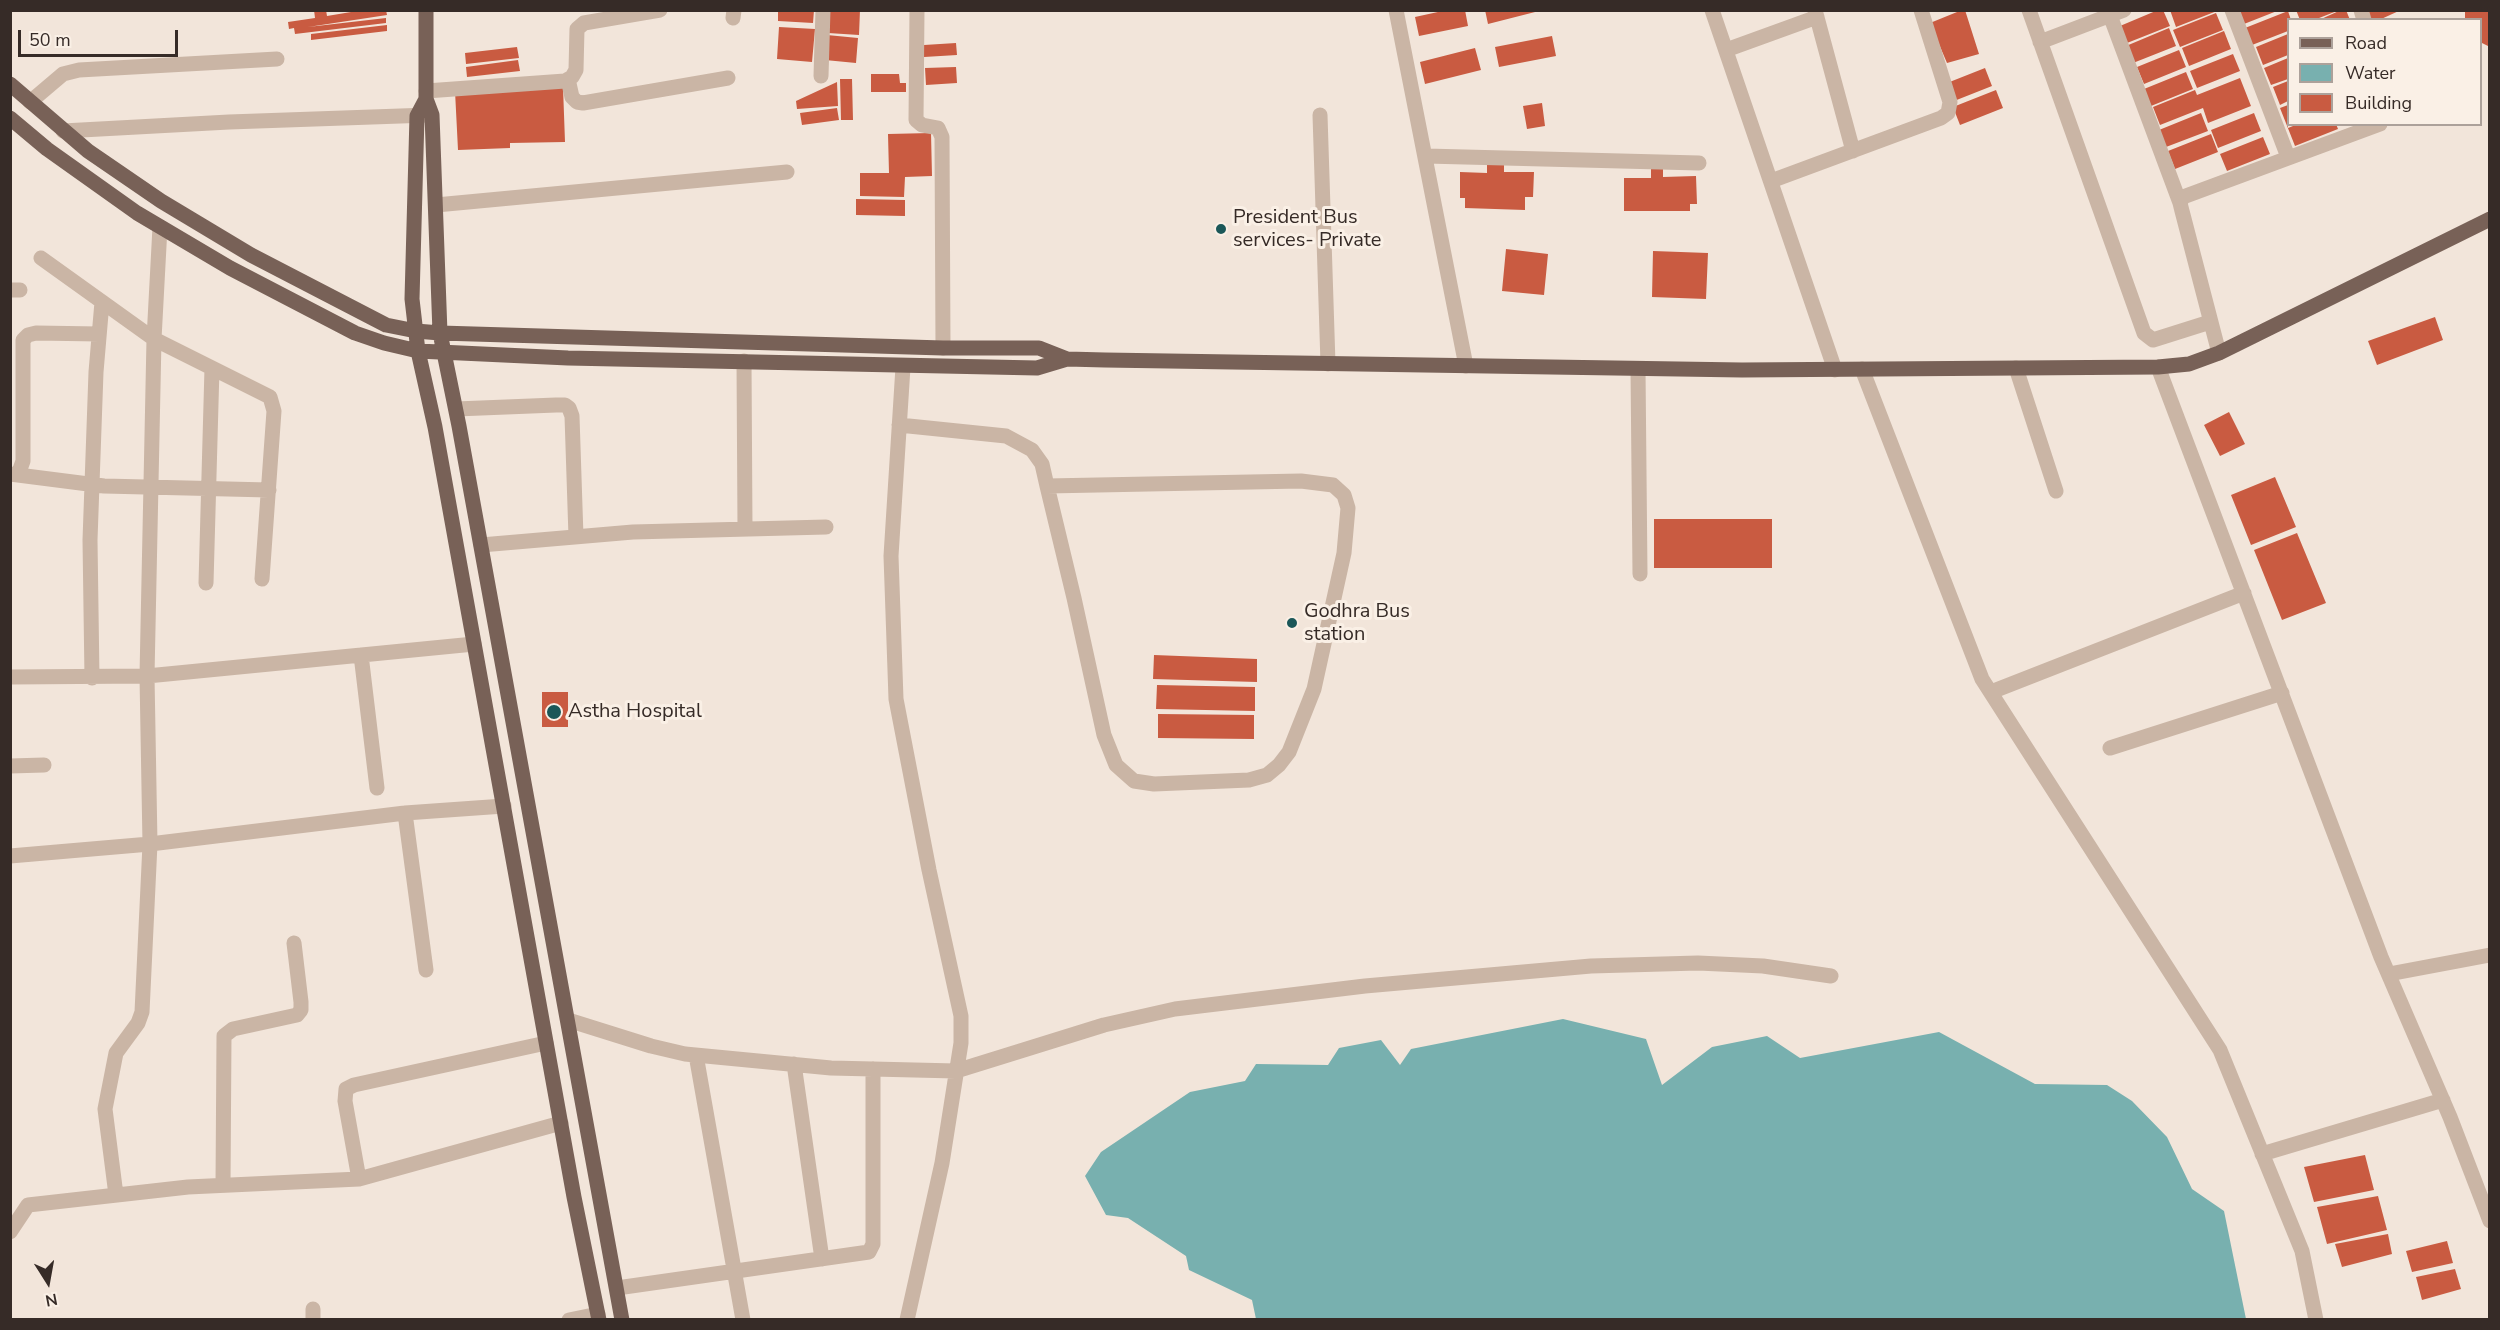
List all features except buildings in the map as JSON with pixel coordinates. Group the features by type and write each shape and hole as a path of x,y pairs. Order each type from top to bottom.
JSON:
{"main road":[{"path":"426,10 426,95 412,299 418,351 435,427 598,1317"},
{"path":"10,84 63,131 161,201 251,255 386,325 440,333 943,348 1039,348 1067,359"},
{"path":"424,116 436,205 440,333 456,409 622,1320"},
{"path":"10,118 47,149 160,227 230,268 355,333 418,351 444,353 903,367 1037,368 1067,359 1638,369 2158,367 2189,364 2219,353 2490,219"}],"street":[{"path":"426,95 568,79 576,70 577,29 584,23 660,10"},
{"path":"821,76 823,10"},
{"path":"917,10 916,120 922,125 938,128 942,137 943,348"},
{"path":"1396,10 1466,366"},
{"path":"1712,10 1835,370"},
{"path":"1770,181 1941,118 1948,113 1950,102 1921,10"},
{"path":"2029,10 2144,333 2153,340 2210,322"},
{"path":"2232,10 2288,157"},
{"path":"2040,42 2114,12 2180,203 2219,353"},
{"path":"1726,50 1816,14 1853,151"},
{"path":"30,102 63,74 79,70 277,59"},
{"path":"568,79 572,98 577,102 583,102 728,78"},
{"path":"1320,115 1328,364"},
{"path":"63,131 424,116"},
{"path":"2180,203 2188,193 2374,126"},
{"path":"1426,156 1699,163"},
{"path":"436,205 788,172"},
{"path":"116,1195 105,1109 116,1053 138,1023 142,1012 150,844 147,676 154,339 160,227"},
{"path":"41,258 154,339 270,397 273,403 262,579"},
{"path":"92,678 90,540 102,302"},
{"path":"14,475 23,461 23,340 28,335 36,333 99,334"},
{"path":"744,361 745,529"},
{"path":"903,367 891,556 897,699 929,870 961,1016 961,1043 942,1163 908,1320"},
{"path":"2158,367 2389,974 2443,1100 2490,1221"},
{"path":"206,583 212,368"},
{"path":"2016,368 2056,491"},
{"path":"1638,369 1640,574"},
{"path":"1862,369 1982,679 2220,1050 2302,1251 2316,1320"},
{"path":"456,409 556,405 565,405 569,408 572,416 576,537"},
{"path":"899,425 1006,436 1032,450 1042,464 1047,486 1104,735 1116,765 1134,781 1154,783 1249,780 1267,775 1280,765 1289,752 1314,689 1344,553 1348,508 1344,495 1332,485 1301,481 1047,486"},
{"path":"14,475 38,476 92,485 269,490"},
{"path":"481,545 633,532 826,527"},
{"path":"1991,692 2244,593"},
{"path":"10,677 147,676 474,644"},
{"path":"361,656 377,788"},
{"path":"2110,748 2282,693"},
{"path":"10,766 44,765"},
{"path":"10,856 150,844 405,813 504,806"},
{"path":"405,813 426,970"},
{"path":"223,1185 224,1036 233,1029 297,1015 301,1010 294,943"},
{"path":"2389,974 2490,955"},
{"path":"568,1020 651,1046 696,1055 873,1069 956,1071 1104,1025 1175,1009 1365,986 1591,966 1698,963 1763,966 1831,976"},
{"path":"359,1179 345,1101 346,1089 546,1043"},
{"path":"696,1055 743,1320"},
{"path":"794,1064 822,1259"},
{"path":"617,1288 869,1252 873,1244 873,1069"},
{"path":"2262,1154 2443,1100"},
{"path":"10,1207 223,1185 359,1179 561,1123"},
{"path":"10,1232 28,1205"},
{"path":"569,1320 598,1317"}],"water":[{"path":"1563,1019 1646,1039 1662,1085 1712,1047 1767,1036 1800,1058 1939,1032 2035,1084 2107,1085 2132,1101 2167,1137 2192,1189 2224,1211 2246,1319 1256,1319 1252,1300 1189,1270 1186,1256 1128,1218 1106,1215 1085,1176 1101,1152 1190,1092 1245,1081 1256,1064 1328,1065 1339,1048 1381,1040 1400,1065 1411,1049"}],"place":[{"name":"President Bus services- Private","path":"1221,229"},
{"name":"Godhra Bus station","path":"1292,623"},
{"name":"Astha Hospital","path":"554,712"}]}
